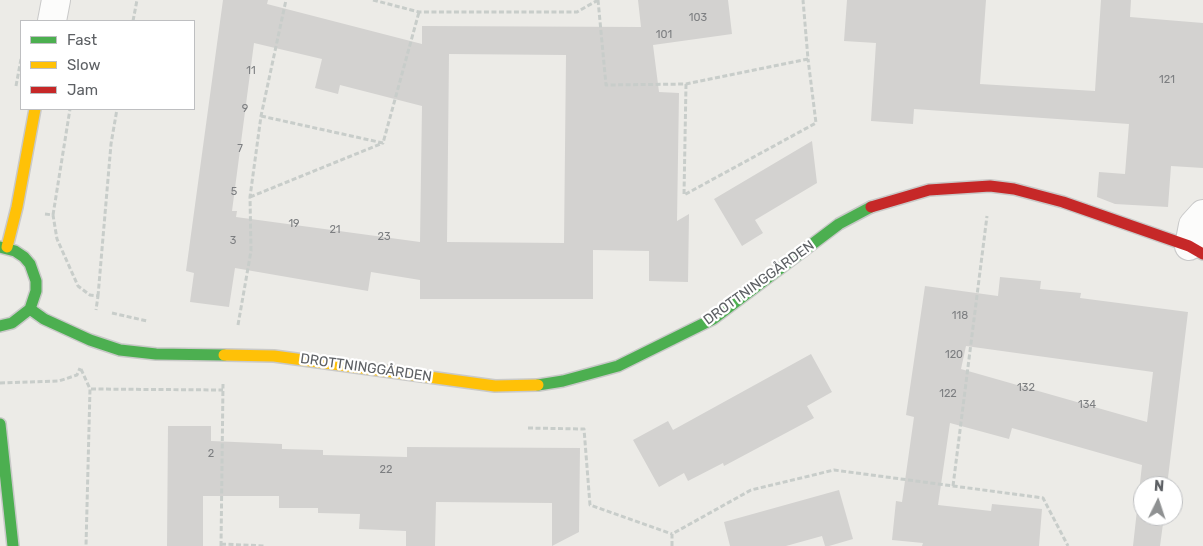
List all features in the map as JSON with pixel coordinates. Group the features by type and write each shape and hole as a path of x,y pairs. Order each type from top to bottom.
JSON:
{"street":[{"path":"52,20 56,0"},
{"path":"0,326 12,323 30,309 36,291 34,272 24,256 3,247 17,207 35,110"},
{"name":"DROTTNINGGÅRDEN","path":"30,309 44,319 90,340 120,350 156,354 274,356 495,386 528,386 563,380 618,366 713,319 839,224 871,207 929,190 990,186 1014,189 1063,202 1196,250 1193,225 1203,214"},
{"path":"0,424 13,546"}],"path":[{"path":"133,20 137,0"},
{"path":"266,546 221,545 222,390 230,355 236,339 250,251 250,196 261,116 286,0"},
{"path":"373,0 420,12 577,12 598,0 606,85 686,84 808,59"},
{"path":"686,84 684,195 816,123 803,0"},
{"path":"383,143 420,12"},
{"path":"53,215 70,110"},
{"path":"98,296 111,144 118,110"},
{"path":"261,116 383,143"},
{"path":"250,196 383,143"},
{"path":"954,486 990,186"},
{"path":"0,383 60,381 77,375 80,368"},
{"path":"90,389 222,390"},
{"path":"528,428 584,429 590,505 672,534 751,490 834,470 1043,498 1068,546"},
{"path":"672,534 672,546"}],"building":[{"path":"223,0 268,0 267,4 422,44 422,26 641,27 638,0 728,0 732,34 653,45 659,92 679,93 677,221 689,214 688,282 649,281 649,251 593,250 593,299 420,299 420,280 371,272 368,291 235,268 229,307 190,302 194,273 186,271","holes":["254,43 322,59 315,88 338,94 340,85 422,106 420,242 236,217 237,211 232,211","449,54 566,55 564,243 447,242"]},
{"path":"847,0 986,0 980,84 1095,91 1101,0 1131,0 1130,17 1203,23 1203,168 1171,166 1168,207 1115,204 1097,197 1099,172 1125,174 1129,124 914,109 913,124 871,121 876,43 844,41"},
{"path":"812,141 817,183 755,220 763,233 742,246 714,199"},
{"path":"1000,277 1041,281 1040,289 1081,293 1080,298 1188,312 1168,476 1141,476 1142,465 1012,428 1009,439 950,423 938,505 991,511 992,504 1042,509 1039,546 922,546 923,543 892,540 896,501 902,502 914,417 906,415 925,286 998,296","holes":["966,346 1153,372 1147,422 961,369"]},
{"path":"811,354 832,392 807,406 814,418 724,466 723,463 688,481 684,473 659,487 633,440 668,421 673,430"},
{"path":"168,426 211,426 211,441 282,444 282,449 323,450 323,455 407,457 407,447 580,448 579,532 552,546 552,503 436,502 435,546 406,546 406,531 359,529 360,514 318,513 318,508 279,508 279,496 203,496 203,546 167,546"},
{"path":"839,490 853,539 829,546 825,546 822,536 786,546 730,546 724,522"},
{"path":"1135,526 1163,526 1160,546 1133,546"}],"traffic: fast":[{"path":"538,385 563,381 618,366 713,319 839,224 871,207"},
{"path":"0,247 15,251 24,257 30,264 36,281 36,291 30,309 12,323 0,326"},
{"path":"30,309 44,319 90,340 120,350 156,354 224,355"},
{"path":"0,424 13,546"}],"traffic: slow":[{"path":"7,247 17,207 35,110"},
{"path":"224,355 274,356 495,386 538,385"}],"traffic: jam":[{"path":"871,207 929,190 990,186 1014,189 1063,202 1189,246 1203,254"}]}
